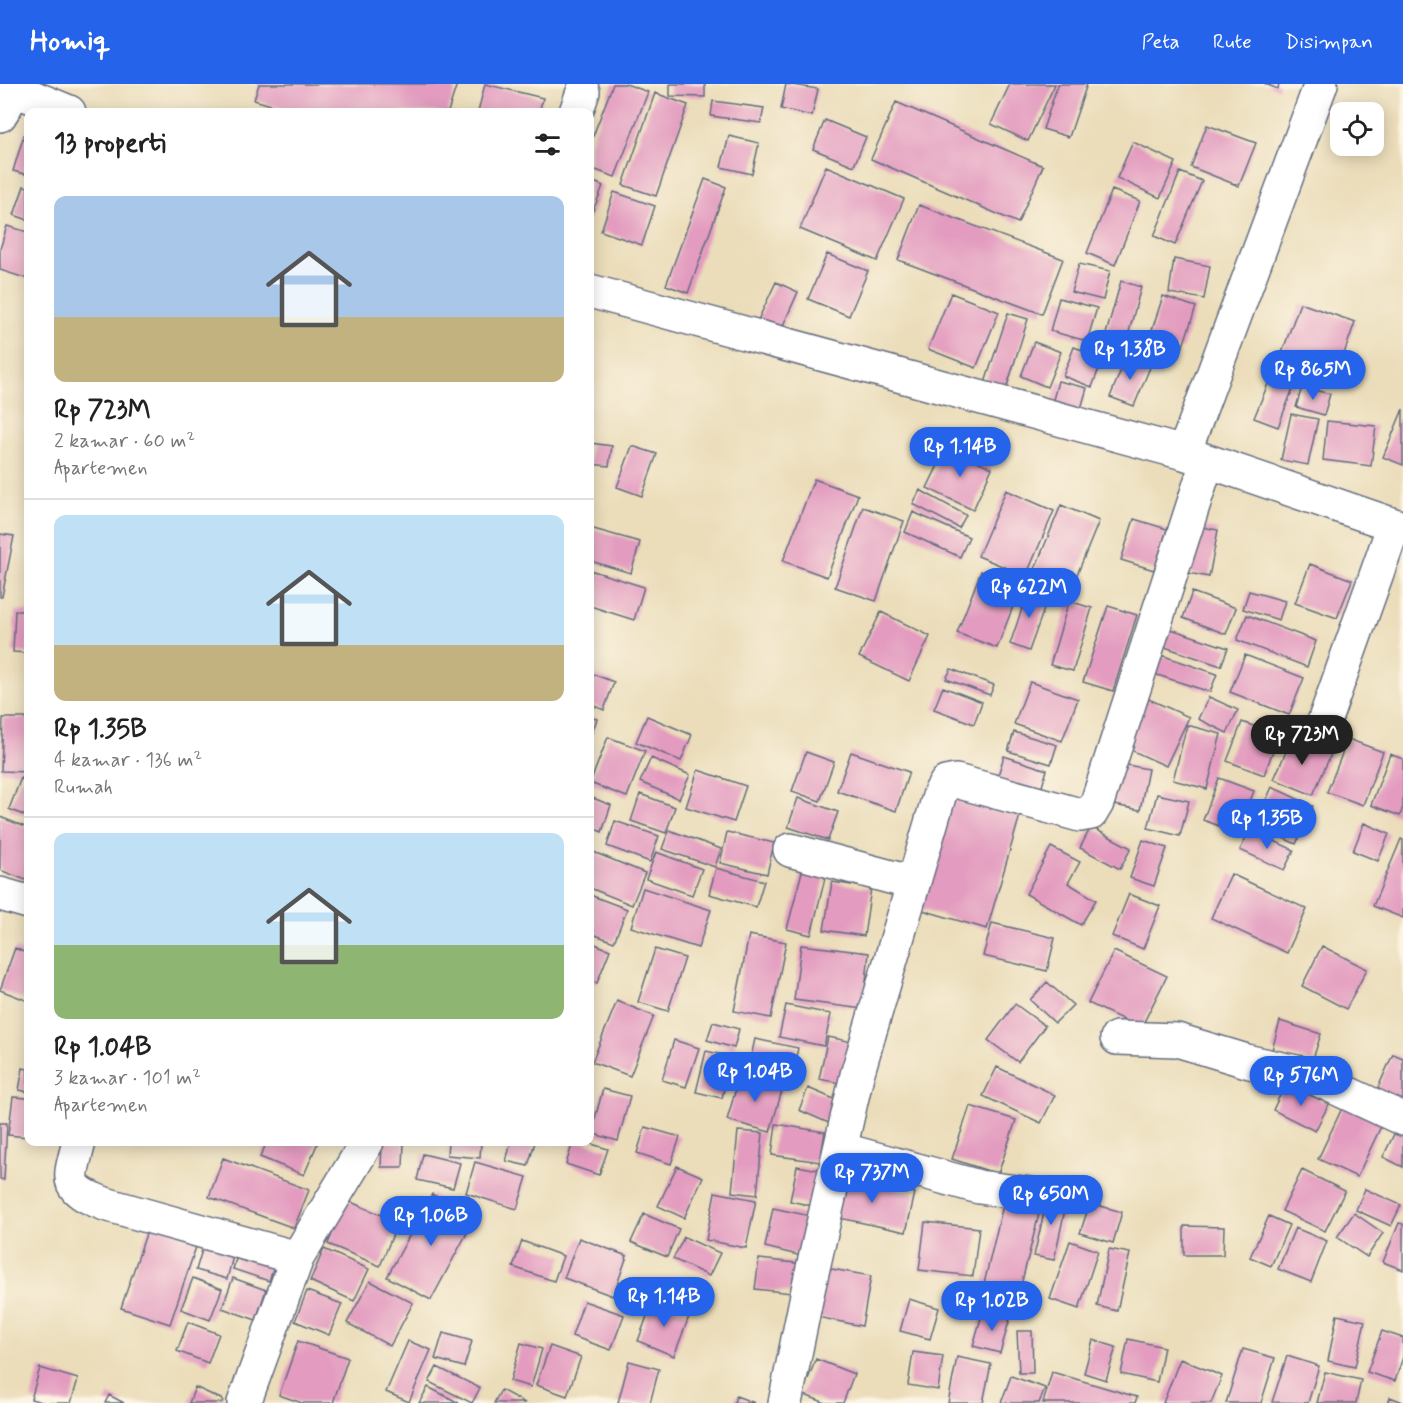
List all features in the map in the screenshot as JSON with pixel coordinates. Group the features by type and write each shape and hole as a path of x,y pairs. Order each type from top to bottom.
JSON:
{"street":[{"path":"785,1403 856,1075 940,793 946,783 956,781 1080,815 1091,813 1097,802 1195,457 1321,84"},
{"path":"11,96 54,108"},
{"path":"594,295 1195,457 1399,526 1324,722"},
{"path":"790,850 914,884"},
{"path":"0,894 24,901"},
{"path":"1118,1038 1177,1040 1250,1062 1306,1074 1403,1119"},
{"path":"78,1146 70,1177 75,1188 84,1196 116,1208 297,1258"},
{"path":"244,1403 297,1258 365,1146"},
{"path":"840,1149 978,1187 1031,1194"}],"building":[{"path":"259,84 457,84 449,108 281,108 254,100"},
{"path":"485,84 543,98 540,108 479,108"},
{"path":"613,84 626,84 648,92 615,177 594,169 594,134"},
{"path":"670,84 705,84 705,97 670,96"},
{"path":"786,84 818,89 812,116 781,109"},
{"path":"1010,84 1055,84 1028,141 991,124"},
{"path":"1058,84 1087,84 1069,137 1043,129"},
{"path":"1265,84 1279,84 1278,89"},
{"path":"655,93 688,105 656,196 623,185"},
{"path":"713,101 764,108 761,123 711,116"},
{"path":"896,102 1043,166 1018,223 871,159"},
{"path":"825,120 866,137 854,166 813,149"},
{"path":"1207,125 1256,143 1239,186 1191,167"},
{"path":"24,135 24,174 13,171"},
{"path":"729,136 759,143 752,174 721,167"},
{"path":"1133,142 1176,162 1160,198 1117,178"},
{"path":"826,166 904,199 877,261 800,229"},
{"path":"1180,172 1202,181 1175,245 1154,236"},
{"path":"705,179 726,187 688,293 666,285"},
{"path":"594,182 603,186 594,208"},
{"path":"24,186 24,219 14,215"},
{"path":"1112,190 1140,201 1115,265 1087,253"},
{"path":"614,192 655,206 642,245 601,231"},
{"path":"919,205 1063,259 1042,314 898,260"},
{"path":"7,226 24,231 24,278 0,270 0,249"},
{"path":"827,254 868,271 849,316 808,299"},
{"path":"1174,259 1210,266 1204,299 1169,293"},
{"path":"1079,264 1110,271 1103,300 1071,292"},
{"path":"1121,281 1141,287 1125,347 1104,341"},
{"path":"776,282 798,292 781,330 758,320"},
{"path":"951,293 999,312 976,368 928,349"},
{"path":"1163,296 1196,307 1182,349 1149,339"},
{"path":"1059,298 1097,308 1087,341 1050,331"},
{"path":"1300,303 1355,322 1335,380 1279,361"},
{"path":"1008,313 1028,319 1004,396 983,389"},
{"path":"1034,342 1061,352 1047,387 1021,376"},
{"path":"1074,347 1103,358 1092,387 1063,376"},
{"path":"1127,355 1151,365 1134,406 1110,397"},
{"path":"1272,374 1295,383 1278,427 1254,418"},
{"path":"1058,381 1087,388 1078,419 1050,411"},
{"path":"1302,387 1330,394 1324,415 1296,407"},
{"path":"1403,409 1403,465 1383,457"},
{"path":"1291,414 1318,419 1308,465 1281,460"},
{"path":"1327,421 1376,426 1371,466 1323,460"},
{"path":"594,444 612,446 609,466 594,464"},
{"path":"632,446 657,454 642,496 617,487"},
{"path":"947,447 992,468 973,510 927,488"},
{"path":"814,479 858,495 827,577 783,561"},
{"path":"920,490 966,515 959,528 913,504"},
{"path":"1006,490 1054,511 1026,576 978,556"},
{"path":"1061,505 1099,521 1070,592 1032,576"},
{"path":"863,507 904,521 876,601 835,587"},
{"path":"913,512 969,537 960,557 905,532"},
{"path":"1134,519 1167,529 1154,570 1121,560"},
{"path":"1192,525 1218,530 1209,577 1183,572"},
{"path":"594,529 640,542 631,573 594,562"},
{"path":"0,534 14,536 2,597 0,597"},
{"path":"1310,564 1352,580 1337,618 1295,603"},
{"path":"594,571 644,587 634,620 594,607"},
{"path":"981,571 1021,586 997,648 957,633"},
{"path":"1029,588 1049,595 1029,651 1010,644"},
{"path":"1249,591 1285,601 1279,620 1243,609"},
{"path":"1192,592 1236,608 1226,634 1183,618"},
{"path":"1069,601 1092,608 1073,671 1050,665"},
{"path":"1108,606 1137,615 1113,691 1083,682"},
{"path":"15,611 24,611 24,653 13,652"},
{"path":"881,612 930,636 909,681 859,657"},
{"path":"1247,615 1316,641 1307,667 1237,640"},
{"path":"1165,627 1228,648 1221,666 1159,645"},
{"path":"1152,652 1217,674 1210,692 1145,671"},
{"path":"1245,655 1304,678 1289,715 1230,692"},
{"path":"951,669 994,685 990,695 946,679"},
{"path":"594,674 614,682 604,710 594,706"},
{"path":"1030,682 1078,699 1062,741 1014,724"},
{"path":"943,687 982,702 974,724 934,709"},
{"path":"1144,697 1189,717 1166,766 1122,746"},
{"path":"1209,697 1238,710 1227,733 1198,719"},
{"path":"647,716 692,735 681,761 636,742"},
{"path":"3,718 24,718 24,772 1,771"},
{"path":"1242,722 1279,735 1264,775 1227,761"},
{"path":"1187,725 1221,734 1207,789 1173,780"},
{"path":"1014,732 1057,745 1051,764 1008,751"},
{"path":"608,737 645,751 627,797 594,785 594,773"},
{"path":"1292,738 1331,754 1313,795 1274,779"},
{"path":"1348,739 1383,752 1363,805 1327,792"},
{"path":"806,752 834,762 820,801 792,791"},
{"path":"851,752 909,772 896,811 837,791"},
{"path":"1390,754 1403,759 1403,807 1400,816 1371,805"},
{"path":"1004,756 1047,770 1039,796 996,782"},
{"path":"651,758 690,775 679,799 640,782"},
{"path":"1117,763 1148,769 1140,810 1109,804"},
{"path":"698,770 746,786 734,822 686,807"},
{"path":"21,778 24,779 24,815 9,809"},
{"path":"1219,778 1254,791 1238,833 1203,820"},
{"path":"1272,787 1313,806 1296,844 1255,825"},
{"path":"946,791 1021,812 987,929 912,907"},
{"path":"640,794 675,807 666,833 631,821"},
{"path":"1157,794 1189,801 1180,836 1148,828"},
{"path":"798,798 838,812 828,840 788,827"},
{"path":"594,799 611,805 602,832 594,829"},
{"path":"0,817 24,826 24,879 0,870"},
{"path":"615,821 659,836 650,862 607,846"},
{"path":"1364,823 1389,834 1378,861 1353,851"},
{"path":"1091,827 1131,848 1120,869 1080,848"},
{"path":"669,830 721,849 715,867 662,849"},
{"path":"1250,830 1294,850 1284,870 1240,850"},
{"path":"727,832 774,843 767,874 720,863"},
{"path":"1401,839 1403,840 1403,918 1373,906"},
{"path":"1143,840 1167,848 1154,886 1130,878"},
{"path":"1051,847 1080,862 1068,883 1096,900 1081,925 1026,894"},
{"path":"594,852 645,873 632,905 594,890"},
{"path":"656,852 702,869 692,895 646,879"},
{"path":"805,860 828,866 811,935 787,929"},
{"path":"716,868 764,881 756,907 709,894"},
{"path":"1231,874 1307,909 1287,953 1211,918"},
{"path":"832,882 871,888 864,936 824,930"},
{"path":"643,888 711,910 698,948 631,927"},
{"path":"1129,894 1160,906 1143,949 1112,936"},
{"path":"594,897 627,909 614,942 594,934"},
{"path":"992,923 1055,938 1047,971 983,956"},
{"path":"749,935 786,942 771,1018 734,1011"},
{"path":"594,944 610,950 597,983 594,982"},
{"path":"801,945 869,953 863,1009 794,1000"},
{"path":"1322,946 1367,969 1346,1009 1302,986"},
{"path":"15,948 24,952 24,999 0,990"},
{"path":"655,949 685,958 668,1011 638,1002"},
{"path":"1114,951 1167,976 1141,1028 1088,1003"},
{"path":"1047,982 1073,1005 1055,1023 1030,1000"},
{"path":"617,1001 654,1016 630,1076 594,1063 594,1057"},
{"path":"1015,1004 1045,1026 1018,1062 988,1040"},
{"path":"786,1005 831,1014 824,1046 779,1037"},
{"path":"1280,1021 1321,1034 1312,1062 1272,1050"},
{"path":"713,1022 739,1029 734,1048 707,1040"},
{"path":"828,1037 858,1043 850,1085 819,1079"},
{"path":"755,1039 798,1048 791,1080 748,1070"},
{"path":"674,1040 699,1048 686,1087 662,1080"},
{"path":"706,1051 732,1057 722,1098 696,1092"},
{"path":"1393,1054 1403,1058 1403,1103 1373,1099"},
{"path":"997,1067 1055,1095 1041,1123 983,1096"},
{"path":"23,1068 24,1068 24,1091 19,1090"},
{"path":"740,1074 783,1087 770,1132 727,1120"},
{"path":"1286,1083 1329,1104 1315,1131 1273,1110"},
{"path":"808,1088 841,1102 831,1124 799,1110"},
{"path":"603,1089 630,1096 618,1141 594,1134 594,1122"},
{"path":"13,1097 24,1098 24,1137 8,1135"},
{"path":"1344,1104 1383,1122 1357,1177 1318,1159"},
{"path":"970,1106 1016,1120 998,1174 952,1159"},
{"path":"0,1123 7,1123 4,1180 0,1179"},
{"path":"776,1124 825,1132 820,1162 772,1155"},
{"path":"645,1127 680,1137 671,1164 637,1153"},
{"path":"1397,1128 1403,1131 1403,1167 1383,1157"},
{"path":"738,1131 763,1133 757,1195 732,1192"},
{"path":"594,1145 608,1149 599,1175 566,1164 572,1146"},
{"path":"265,1146 316,1146 304,1175 260,1157"},
{"path":"382,1146 404,1146 403,1167 381,1167"},
{"path":"448,1146 481,1146 480,1158 447,1155"},
{"path":"510,1146 534,1146 528,1166 506,1161"},
{"path":"423,1154 460,1163 453,1188 417,1180"},
{"path":"223,1158 309,1190 294,1228 209,1197"},
{"path":"475,1162 527,1177 517,1209 466,1193"},
{"path":"677,1166 703,1177 684,1218 658,1206"},
{"path":"797,1166 825,1171 817,1207 790,1201"},
{"path":"1302,1170 1345,1191 1325,1231 1282,1211"},
{"path":"839,1177 915,1193 906,1232 830,1216"},
{"path":"1365,1189 1401,1205 1391,1226 1356,1210"},
{"path":"1049,1191 1068,1196 1054,1260 1034,1256"},
{"path":"715,1192 756,1200 746,1248 706,1240"},
{"path":"432,1194 475,1218 431,1300 387,1277"},
{"path":"346,1200 398,1222 380,1266 328,1244"},
{"path":"1090,1203 1122,1212 1113,1243 1080,1233"},
{"path":"1003,1205 1039,1214 1018,1297 983,1288"},
{"path":"773,1208 815,1217 806,1257 765,1247"},
{"path":"1354,1213 1383,1233 1367,1257 1337,1237"},
{"path":"644,1214 679,1229 667,1257 631,1242"},
{"path":"1269,1216 1289,1225 1271,1266 1250,1257"},
{"path":"150,1222 199,1238 170,1324 121,1308"},
{"path":"925,1222 979,1228 973,1276 919,1270"},
{"path":"1399,1223 1403,1224 1403,1270 1383,1262"},
{"path":"1184,1226 1224,1227 1223,1255 1184,1255"},
{"path":"1295,1228 1327,1241 1311,1282 1278,1269"},
{"path":"684,1237 720,1253 709,1276 673,1259"},
{"path":"579,1238 627,1256 613,1296 564,1278"},
{"path":"205,1240 235,1249 227,1279 196,1270"},
{"path":"522,1241 563,1256 554,1281 513,1267"},
{"path":"1070,1241 1098,1251 1079,1309 1050,1299"},
{"path":"239,1249 276,1261 269,1281 233,1269"},
{"path":"324,1249 369,1269 354,1301 310,1281"},
{"path":"1109,1249 1130,1253 1117,1311 1097,1306"},
{"path":"759,1259 805,1264 801,1294 755,1289"},
{"path":"826,1268 871,1276 862,1326 817,1317"},
{"path":"193,1278 222,1289 210,1320 181,1309"},
{"path":"233,1278 266,1290 256,1320 222,1308"},
{"path":"370,1281 413,1303 390,1346 347,1323"},
{"path":"307,1291 342,1304 329,1335 295,1321"},
{"path":"909,1299 939,1308 930,1339 900,1331"},
{"path":"653,1300 690,1314 674,1356 638,1341"},
{"path":"584,1301 624,1315 611,1350 572,1336"},
{"path":"983,1311 1010,1318 1000,1353 973,1346"},
{"path":"1337,1315 1365,1321 1355,1367 1328,1361"},
{"path":"188,1322 219,1334 208,1363 177,1351"},
{"path":"1017,1331 1032,1331 1033,1373 1019,1373"},
{"path":"1382,1331 1403,1338 1403,1357 1395,1381 1367,1372"},
{"path":"443,1333 472,1341 464,1367 435,1359"},
{"path":"1128,1339 1164,1347 1157,1382 1121,1374"},
{"path":"1093,1340 1116,1347 1106,1380 1084,1373"},
{"path":"298,1341 348,1358 333,1403 302,1403 279,1395"},
{"path":"408,1341 431,1350 409,1402 386,1392"},
{"path":"521,1343 542,1349 531,1387 510,1381"},
{"path":"550,1346 581,1357 567,1396 536,1385"},
{"path":"1243,1349 1275,1358 1261,1403 1226,1403"},
{"path":"913,1352 943,1356 938,1390 908,1385"},
{"path":"1287,1356 1319,1366 1308,1403 1272,1402"},
{"path":"957,1357 991,1364 983,1403 948,1403"},
{"path":"816,1359 854,1374 843,1403 826,1403 802,1394"},
{"path":"1180,1359 1222,1376 1211,1403 1163,1403"},
{"path":"629,1361 659,1369 650,1403 618,1403"},
{"path":"437,1367 480,1388 472,1403 429,1382"},
{"path":"40,1368 78,1379 71,1403 45,1403 31,1399"},
{"path":"1052,1372 1137,1397 1135,1403 1043,1403"},
{"path":"1325,1372 1361,1380 1356,1403 1317,1403"},
{"path":"1011,1376 1045,1388 1039,1403 1001,1403"},
{"path":"195,1387 223,1400 222,1403 189,1403"},
{"path":"428,1387 459,1403 419,1403"},
{"path":"501,1390 525,1403 494,1403"},
{"path":"109,1395 124,1403 105,1403"},
{"path":"736,1396 755,1403 734,1403"},
{"path":"1390,1397 1403,1402 1403,1403 1388,1403"}]}
